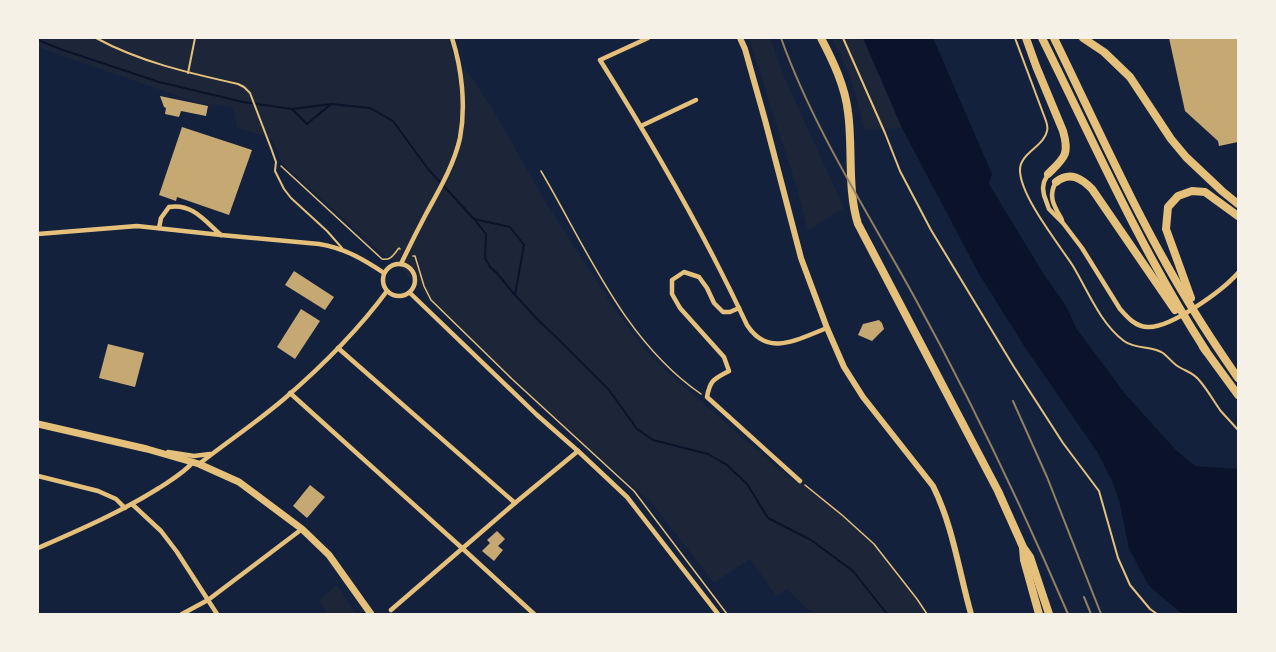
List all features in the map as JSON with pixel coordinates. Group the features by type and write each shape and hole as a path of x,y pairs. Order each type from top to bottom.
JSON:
{"highway":[{"path":"1026,38 1063,131 1067,147 1065,156 1048,174"},
{"path":"1042,38 1174,304"},
{"path":"1054,38 1146,227 1210,336 1239,378"},
{"path":"1083,38 1104,52 1130,77 1171,139 1186,157 1222,192 1239,204"},
{"path":"1056,182 1064,177 1072,176 1092,189 1239,395"},
{"path":"1187,297 1166,229 1168,207 1178,196 1192,190 1205,192 1239,216"}],"main road":[{"path":"821,38 840,79 848,111 853,200 858,224 998,491 1023,547 1030,557 1049,615"},
{"path":"38,424 147,449 196,463 239,482 302,529 329,555 371,615"},
{"path":"1023,547 1024,560 1039,615"}],"street":[{"path":"401,264 441,186 459,140 462,89 458,59 452,38"},
{"path":"648,38 600,60 642,126 696,223 753,335 762,341 776,344 827,328"},
{"path":"740,38 765,120 801,258 827,328 844,367 863,397 933,486 942,502 971,615"},
{"path":"642,126 696,100"},
{"path":"1048,174 1044,182 1044,195 1049,209 1082,248 1120,309 1128,318 1144,327 1153,327 1171,321 1216,293 1239,273"},
{"path":"1056,182 1052,190 1052,199 1063,223"},
{"path":"159,228 161,218 169,207 178,206 191,209 221,236"},
{"path":"38,234 137,226 319,244 343,250 384,273"},
{"path":"401,264 409,267 415,275 415,284 410,293 394,296 383,286 382,279 388,267 401,264"},
{"path":"739,308 723,312 714,303 708,288 699,277 684,272 672,280 672,294 680,308 724,357 729,371 713,379 708,388 707,398 800,481"},
{"path":"38,548 133,505 238,436 290,393 338,348 387,291"},
{"path":"410,293 537,415 627,497 718,615"},
{"path":"338,348 515,503"},
{"path":"290,393 534,615"},
{"path":"147,449 194,456 213,454"},
{"path":"391,610 578,451"},
{"path":"38,476 98,491 116,499 125,508"},
{"path":"133,505 161,531 217,615"},
{"path":"182,615 208,600 302,529"}],"lane":[{"path":"96,38 141,58 244,87 250,93 258,111 276,162 275,171 284,189 343,250"},
{"path":"188,73 195,38"},
{"path":"843,38 900,171 931,230 1014,367 1063,443 1099,491 1118,558 1130,585 1157,615"},
{"path":"1015,38 1046,122 1047,130 1044,138 1022,161 1019,169 1024,188 1037,212 1115,333 1125,342 1137,348 1163,353 1179,367 1198,378 1221,411 1239,430"}],"path":[{"path":"276,162 382,259 391,258 399,248 401,249"},
{"path":"541,171 607,287 634,328 656,354 685,382 707,398"},
{"path":"800,481 874,544 927,615"}],"shaded area":[{"path":"38,38 448,38 453,55 472,78 493,110 546,203 614,308 645,350 789,478 800,481 874,544 927,614 816,614 807,609 787,589 776,596 750,559 714,583 651,502 512,379 389,256 386,257 282,163 272,138 237,127 233,107 198,103 38,47"},
{"path":"749,38 770,38 785,79 844,208 808,230 796,185"},
{"path":"832,38 863,38 902,128 865,130 850,76"},
{"path":"863,38 933,38 992,174 989,184 1043,273 1066,306 1076,328 1126,395 1176,450 1195,466 1238,469 1238,614 1182,614 1149,586 1129,549 1120,504 1113,483 1098,453 1026,349 979,274 902,128"},
{"path":"337,585 356,614 328,614 319,600"}],"building":[{"path":"1169,38 1238,38 1238,142 1219,146 1218,141 1185,111"},
{"path":"160,96 208,106 206,116 181,111 179,117 165,114 166,108"},
{"path":"182,127 252,150 229,215 177,197 176,201 159,195"},
{"path":"294,271 334,297 325,310 285,285"},
{"path":"301,309 320,321 295,359 277,347"},
{"path":"879,320 884,329 872,341 858,335 863,324"},
{"path":"108,344 144,353 135,387 99,378"},
{"path":"310,485 325,497 307,518 293,506"},
{"path":"497,531 505,539 498,546 503,550 494,561 482,551 490,543 487,540"}],"waterway":[{"path":"38,40 159,82 243,102 292,109 307,124 331,104 370,108 393,121 428,169 474,219 510,227 524,245 515,295 609,390 637,429 653,440 708,454 727,465 747,484 768,518 811,540 853,571 887,614"},
{"path":"292,109 331,104"},
{"path":"474,219 486,234 485,258 514,294"}],"railway":[{"path":"781,38 809,106 826,139 937,338 977,416 1068,614"},
{"path":"1013,401 1047,477 1101,614"},
{"path":"1084,597 1091,614"}]}
